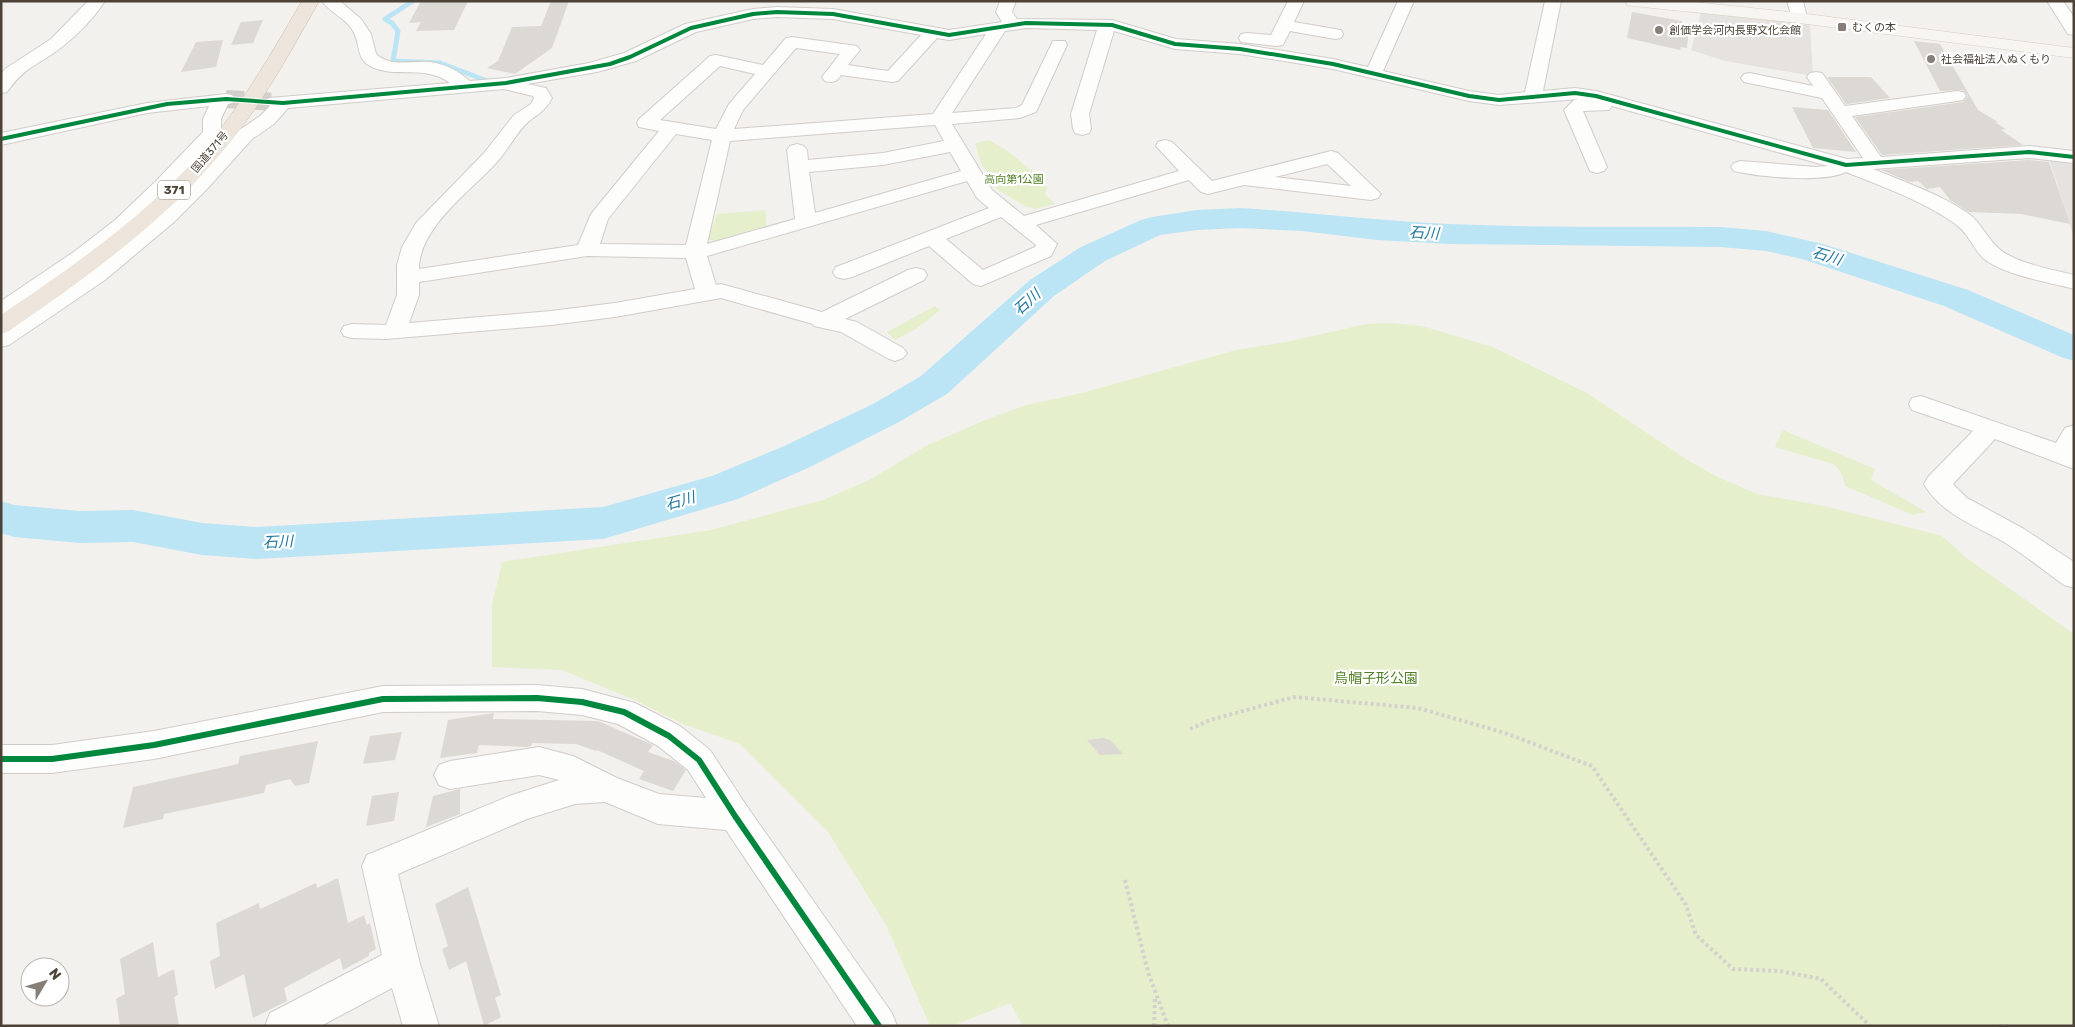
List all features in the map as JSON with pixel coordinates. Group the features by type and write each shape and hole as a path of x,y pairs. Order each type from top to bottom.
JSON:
{"highway":[{"path":"224,136 256,117 270,99 326,1"},
{"name":"国道371号","path":"1,326 99,257 185,181 254,98 303,5"}],"main road":[{"path":"1633,1 1797,10 2074,53"}],"street":[{"path":"1,88 11,72 59,42 97,1"},
{"path":"330,1 362,30 367,52 374,62 385,66 440,69 455,77 466,88"},
{"path":"933,238 981,279 1044,251 1047,244 984,194 941,120 942,114 1006,26 1004,12 1008,1"},
{"path":"1179,44 1184,35 1200,31 1277,41 1296,1"},
{"path":"1373,74 1406,1"},
{"path":"1532,97 1553,1"},
{"path":"2055,1 2074,30"},
{"path":"1,340 97,275 167,218 245,135 267,120 279,102 506,84 533,77 610,64 630,57 691,28 753,14 777,12 833,14 949,35 1026,23 1107,25 1127,28 1179,44 1240,48 1332,64 1469,96 1499,100 1575,94 1596,96 1846,165 1934,203 1963,219 1977,232 1992,254 2006,261 2074,282"},
{"path":"1082,129 1080,114 1107,25"},
{"path":"1284,25 1335,34"},
{"path":"708,294 695,252 722,136 735,108 766,71 792,42 851,50 834,73 892,77 933,32"},
{"path":"766,71 716,60 646,123 722,136 795,132 1020,113 1030,108 1059,45"},
{"path":"1816,77 1875,162"},
{"path":"1750,78 1828,94"},
{"path":"395,330 408,295 408,265 412,248 426,223 491,157 522,119 538,107 543,98 540,92 506,84"},
{"path":"1840,112 1957,96"},
{"path":"1,139 147,108 224,100 212,119 212,133 178,171 146,202 108,236 48,280 1,311"},
{"path":"1596,167 1573,110 1580,104 1592,104 1647,114 1665,114"},
{"path":"587,250 598,218 671,128"},
{"path":"795,132 806,220"},
{"path":"799,167 883,159 955,145"},
{"path":"1165,146 1208,188 1243,179 1331,157 1371,194 1243,179"},
{"path":"1742,167 1816,173 1831,172 1846,165 1875,162 2029,152 2074,157"},
{"path":"1022,224 1192,173"},
{"path":"408,277 587,250 695,252 713,249 806,220 972,174"},
{"path":"844,272 1003,209"},
{"path":"822,321 916,275"},
{"path":"352,332 551,318 615,310 721,291 822,321 849,327 895,353"},
{"path":"1920,404 1991,428 2067,458 2074,434"},
{"path":"1991,428 1937,484 1958,505 2015,536 2074,577"},
{"path":"1,759 52,759 154,745 383,699 537,698 582,702 624,712 669,736 699,760 735,816 879,1026"},
{"path":"450,775 539,760 562,766 606,788 658,809 735,816"},
{"path":"421,1026 402,964 379,866 523,805 575,790 606,788"},
{"path":"283,1026 402,964"}],"path":[{"path":"1190,730 1210,720 1294,697 1408,707 1418,708 1505,733 1592,766 1686,905 1696,935 1733,968 1780,971 1821,979 1870,1026"},
{"path":"1125,880 1148,972 1168,1026"},
{"path":"1154,1026 1155,994"},
{"path":"1999,1026 2000,1024 2008,1026"}],"green space":[{"name":"高向第1公園","path":"989,140 1008,151 1038,176 1047,188 1045,194 1055,204 1034,209 1025,206 998,190 981,163 975,143"},
{"path":"766,210 766,227 715,241 708,240 717,214"},
{"path":"935,306 940,310 916,329 895,340 887,332"},
{"name":"烏帽子形公園","path":"1391,323 1422,326 1493,347 1587,393 1689,461 1716,476 1757,494 1829,507 1942,536 1968,559 2074,634 2074,1026 1023,1026 1010,1003 952,1026 930,1026 886,925 828,832 740,744 683,724 637,701 562,670 492,667 492,605 502,562 711,530 823,500 869,480 926,446 978,423 1026,405 1082,393 1236,350 1286,342 1366,324"},
{"path":"1783,430 1875,469 1871,480 1926,512 1913,515 1845,486 1841,474 1833,464 1775,447"}],"shaded area":[{"path":"1701,12 1810,24 1813,76 1725,61 1691,50"},
{"path":"2048,155 2074,158 2074,235 2073,235"}],"building":[{"path":"421,1 468,1 454,30 416,31 421,22 409,23"},
{"path":"551,1 569,1 552,48 515,74 487,68 498,61 512,27 541,26"},
{"name":"創価学会河内長野文化会館","path":"1632,12 1682,21 1682,25 1689,26 1687,48 1681,47 1680,50 1627,38"},
{"path":"263,20 253,43 231,45 241,22"},
{"path":"223,40 216,67 181,72 196,42"},
{"path":"1914,41 1940,44 1978,110 1998,122 1995,122 2006,129 2001,130 2023,145 1882,155 1855,117 1963,102 1968,96 1963,90 1940,91"},
{"path":"1827,77 1871,77 1890,98 1846,104"},
{"path":"1792,107 1828,110 1856,152 1813,148"},
{"path":"2029,160 2049,162 2070,224 2021,214 1969,212 1950,200 1940,187 1927,189 1918,181 1910,182 1881,170"},
{"path":"494,713 493,719 598,721 653,745 648,752 674,761 686,770 673,791 639,779 644,771 597,750 576,744 532,743 531,746 526,747 479,745 477,753 440,758 448,720"},
{"path":"402,732 395,760 363,764 370,736"},
{"path":"1103,738 1110,740 1123,754 1100,755 1087,740"},
{"path":"318,741 309,783 295,786 290,779 266,785 264,793 164,814 163,819 123,828 133,787 238,764 240,756"},
{"path":"460,789 460,814 426,827 433,796"},
{"path":"399,792 394,821 366,826 372,796"},
{"path":"338,878 348,923 364,915 367,925 370,923 376,949 369,953 369,956 343,970 340,958 284,988 287,1001 253,1018 244,974 215,989 210,961 220,956 216,923 259,903 260,909 316,883 317,888"},
{"path":"468,887 501,995 495,998 501,1017 484,1026 466,961 449,970 442,949 448,946 435,904"},
{"path":"153,942 158,977 174,969 178,995 174,997 179,1026 120,1026 116,999 125,994 120,959"}],"waterway":[{"path":"413,1 385,19 392,23 398,31 393,61 440,63 490,82"},
{"name":"石川","path":"1,517 14,521 80,527 133,526 202,539 257,543 603,523 724,488 796,457 886,413 934,385 1042,288 1093,254 1152,227 1197,220 1240,218 1302,221 1377,230 1449,234 1721,237 1766,241 1811,251 1956,298 2074,349"}],"tunnel":[{"path":"226,99 275,102"}],"cycle path":[{"path":"1,139 167,104 226,99 283,103 506,83 610,64 630,57 691,28 753,14 777,12 833,14 949,35 1026,23 1112,25 1175,44 1240,49 1333,64 1469,96 1499,100 1575,93 1596,96 1846,165 2029,152 2074,157"},
{"path":"1,759 52,759 154,745 383,699 537,698 582,702 624,712 669,736 699,760 735,816 879,1026"}],"place":[{"name":"むくの本","path":"1842,27"},
{"name":"創価学会河内長野文化会館","path":"1659,30"},
{"name":"社会福祉法人ぬくもり","path":"1931,59"}]}
